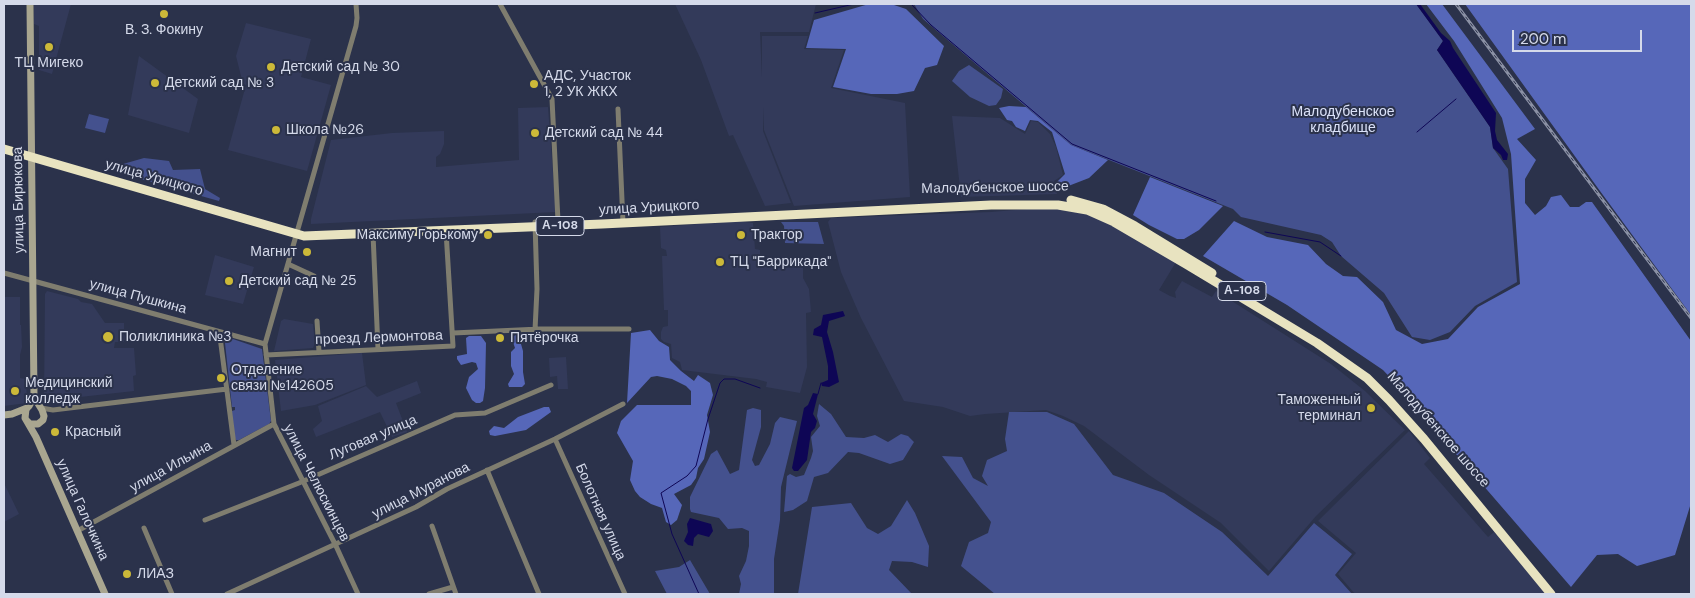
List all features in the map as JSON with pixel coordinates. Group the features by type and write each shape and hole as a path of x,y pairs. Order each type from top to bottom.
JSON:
{"highway":[{"name":"улица Урицкого","path":"4,148 309,236 446,231 558,221 623,220"},
{"name":"Малодубенское шоссе","path":"823,211 1004,199 1059,199 1089,204 1117,216 1320,339 1370,374 1393,396 1428,436 1558,594"},
{"name":"Малодубенское шоссе","path":"823,211 991,205 1058,205 1087,210 1114,222 1317,343 1367,378 1424,439 1551,594"},
{"name":"улица Урицкого","path":"297,233 305,231 535,224 823,211"}],"street":[{"name":"улица Бирюкова","path":"30,4 34,397"},
{"name":"улица Челюскинцев","path":"356,4 356,26 266,344 266,355 274,424 336,546 358,594"},
{"path":"500,4 552,99 558,221"},
{"path":"618,109 623,220"},
{"path":"535,224 537,289 535,330"},
{"path":"446,231 453,333"},
{"path":"373,234 378,349"},
{"path":"288,264 314,276"},
{"name":"улица Пушкина","path":"4,272 266,344"},
{"path":"317,321 319,352"},
{"name":"проезд Лермонтова","path":"266,355 453,346 453,333 629,329"},
{"path":"222,333 220,337 234,445"},
{"name":"Луговая улица","path":"205,520 455,415 485,413 551,385"},
{"path":"4,415 12,414 33,405 53,410 227,389"},
{"path":"34,397 40,407 42,419 36,436"},
{"path":"26,420 28,408 34,397"},
{"name":"улица Муранова","path":"227,594 336,546 416,507 447,489 555,440 623,404"},
{"path":"12,414 34,424 53,410"},
{"name":"улица Галочкина","path":"26,420 36,436 106,594"},
{"name":"улица Ильина","path":"78,530 274,424"},
{"name":"Болотная улица","path":"555,440 625,594"},
{"path":"487,470 539,594"},
{"path":"432,526 456,594"},
{"path":"144,528 172,594"},
{"path":"429,594 453,587"}],"shaded area":[{"path":"34,4 71,4 52,74 39,70 39,26 34,24"},
{"path":"675,4 816,4 809,32 760,32 762,78 762,36 808,36 804,49 844,50 831,88 905,103 910,197 794,206 764,130 763,107 763,131 791,203 765,206 733,135 729,136 701,60"},
{"path":"869,4 891,4 906,9 944,46 937,65 925,68 914,91 897,94 871,94 833,87 846,49 806,48 814,20"},
{"path":"1416,4 1420,4 1441,33 1450,41 1496,113 1495,131 1497,140 1508,154 1507,160 1503,160 1501,155 1493,148 1490,127 1437,50 1443,41"},
{"path":"1426,4 1442,4 1535,129 1517,139 1536,160 1525,179 1525,203 1535,215 1546,206 1551,197 1561,195 1570,207 1579,207 1586,202 1592,202 1691,341 1691,503 1675,555 1637,566 1618,554 1597,555 1571,587 1456,454 1432,414 1419,408 1383,370 1287,305 1203,256 1234,221 1267,237 1308,245 1326,264 1343,276 1357,277 1383,302 1396,330 1422,344 1448,339 1478,307 1520,284 1511,154 1502,118 1454,41"},
{"path":"1465,4 1691,4 1691,315 1600,191"},
{"path":"246,23 311,39 301,77 331,85 307,171 228,150 246,85 243,84 236,56"},
{"name":"Детский сад № 3","path":"139,56 198,99 189,133 128,115"},
{"path":"1009,106 1026,107 1071,145 1108,160 1089,178 1058,190 1057,182 1065,174 1052,132 1038,121 1030,120 1025,131 1016,127 1012,121 1007,120 999,108"},
{"path":"548,107 556,212 311,224 331,140 392,133 444,131 444,144 440,154 436,157 436,167 519,160 518,108"},
{"path":"952,116 1000,118 1025,134 1031,121 1038,122 1050,134 1056,147 1063,175 1054,181 1057,194 961,197"},
{"path":"1150,177 1223,206 1199,230 1184,239 1177,239 1133,215"},
{"path":"1038,208 1065,209 1086,213 1109,222 1176,262 1159,290 1176,298 1175,292 1182,281 1212,297 1216,291 1331,364 1365,391 1405,430 1316,516 1269,571 1221,523 1149,475 1084,426 1063,416 1046,410 970,416 943,407 904,401 861,318 841,272 828,222 831,218 991,212"},
{"path":"736,221 753,223 755,249 760,250 760,262 803,261 803,278 809,289 811,312 806,313 807,367 800,393 766,387 767,382 756,379 682,370 680,362 672,358 671,344 661,339 663,327 668,326 668,310 664,310 662,256 667,256 666,250 661,248 660,227"},
{"name":"Детский сад № 25","path":"215,255 254,267 243,304 205,295"},
{"path":"47,291 92,304 105,323 124,323 126,340 124,342 115,342 114,348 134,348 136,375 133,376 134,391 44,401 45,294"},
{"path":"4,297 20,297 22,347 20,378 26,379 27,403 4,406"},
{"path":"843,311 845,316 829,321 827,332 839,382 829,387 822,386 821,383 828,380 828,366 822,337 813,335 814,329 821,325 823,315"},
{"path":"284,319 313,324 315,343 313,348 274,351 281,321"},
{"path":"650,330 659,341 669,347 670,360 694,381 698,375 710,383 713,395 707,415 710,432 704,459 691,485 674,494 682,505 677,520 671,525 666,522 662,508 651,504 640,497 635,491 630,480 633,461 617,433 621,421 637,405 691,405 691,391 686,386 672,379 657,376 651,377 627,403 631,333"},
{"path":"515,335 521,336 523,339 521,344 525,384 522,387 509,387 508,384 514,374 511,366 511,352 515,348 512,339"},
{"path":"469,336 481,336 486,343 485,388 483,401 480,403 472,400 466,388 469,377 478,369 476,363 472,362 461,365 457,359 457,356 467,354 466,338"},
{"path":"362,353 366,385 315,405 281,411 275,360"},
{"path":"566,357 568,389 558,389 557,376 550,377 549,358"},
{"path":"417,381 421,393 396,403 407,432 392,437 380,412 316,437 313,429 322,421 318,406 366,386 377,397"},
{"path":"813,393 818,394 813,414 817,421 815,428 811,432 807,460 798,471 794,471 792,468 804,408 808,405"},
{"path":"544,407 549,407 551,412 526,430 495,436 490,435 489,431 494,426 504,428 518,417"},
{"path":"1409,431 1430,458 1424,464 1488,537 1494,532 1548,594 1355,594 1338,574 1356,553 1318,521"},
{"path":"4,483 19,514 4,522"},
{"path":"690,518 711,524 713,531 709,537 698,534 694,538 693,546 688,545 684,541 688,532 687,524"}],"green space":[{"name":"Малодубенское кладбище","path":"914,4 1416,4 1443,41 1437,50 1490,127 1493,148 1508,169 1517,282 1475,306 1450,332 1430,340 1412,337 1384,293 1341,256 1332,242 1321,235 1241,217 1233,209 1071,145 923,19"},
{"path":"969,65 1003,89 1001,98 996,105 989,106 970,97 952,81 959,71"},
{"path":"89,114 109,119 105,133 85,128"},
{"path":"144,158 169,161 173,170 200,169 205,189 220,198 219,201 119,173 123,164"},
{"path":"781,222 818,222 824,244 785,243 784,226"},
{"path":"230,338 262,349 271,421 269,424 239,440 235,438 232,418 232,411 235,410 235,407 232,407 225,343"},
{"path":"819,404 831,414 846,437 864,438 875,435 888,442 901,434 908,436 914,442 903,460 890,464 859,453 848,452 828,473 814,477 807,501 793,510 784,512 787,476 790,474 796,477 804,475 811,458 813,451 811,437 820,426 817,416"},
{"path":"753,408 761,410 761,427 752,460 755,466 759,465 770,444 775,423 780,417 797,421 781,487 780,520 774,559 774,594 739,594 741,584 739,576 746,561 749,531 742,528 728,529 719,518 691,512 690,509 690,497 711,454 717,450 730,474 739,470 747,410"},
{"path":"1009,412 1047,412 1074,424 1113,475 1164,493 1222,532 1268,576 1314,523 1352,554 1335,575 1352,594 995,594 961,566 969,542 988,533 991,522 942,456 962,457 973,478 988,486 982,476 987,460 1007,451 1005,439"},
{"path":"907,500 915,513 929,546 928,567 912,562 892,561 889,570 912,594 798,594 812,507 851,503 867,528 878,534 891,526"},
{"path":"690,560 710,594 667,594 655,571 679,567"}],"waterway":[{"path":"815,13 854,4"},
{"path":"912,5 931,25 1072,144 1216,201"},
{"path":"1417,132 1456,99"},
{"path":"1265,232 1320,242 1341,256"},
{"path":"699,594 672,534 661,493 687,476 696,466 708,419 720,383 724,379 735,379 760,388"},
{"path":"818,394 821,383"}],"railway":[{"path":"1456,4 1691,318"}],"place":[{"name":"В. З. Фокину","path":"164,14"},
{"name":"ТЦ Мигеко","path":"49,47"},
{"name":"Детский сад № 30","path":"271,67"},
{"name":"Детский сад № 3","path":"155,83"},
{"name":"АДС, Участок 1, 2 УК ЖКХ","path":"534,84"},
{"name":"Школа №26","path":"276,130"},
{"name":"Детский сад № 44","path":"535,133"},
{"name":"Максиму Горькому","path":"488,235"},
{"name":"Трактор","path":"741,235"},
{"name":"Магнит","path":"307,252"},
{"name":"ТЦ \"Баррикада\"","path":"720,262"},
{"name":"Детский сад № 25","path":"229,281"},
{"name":"Поликлиника №3","path":"108,337"},
{"name":"Пятёрочка","path":"500,338"},
{"name":"Отделение связи №142605","path":"221,378"},
{"name":"Медицинский колледж","path":"15,391"},
{"name":"Таможенный терминал","path":"1371,408"},
{"name":"Красный","path":"55,432"},
{"name":"ЛИАЗ","path":"127,574"}]}
